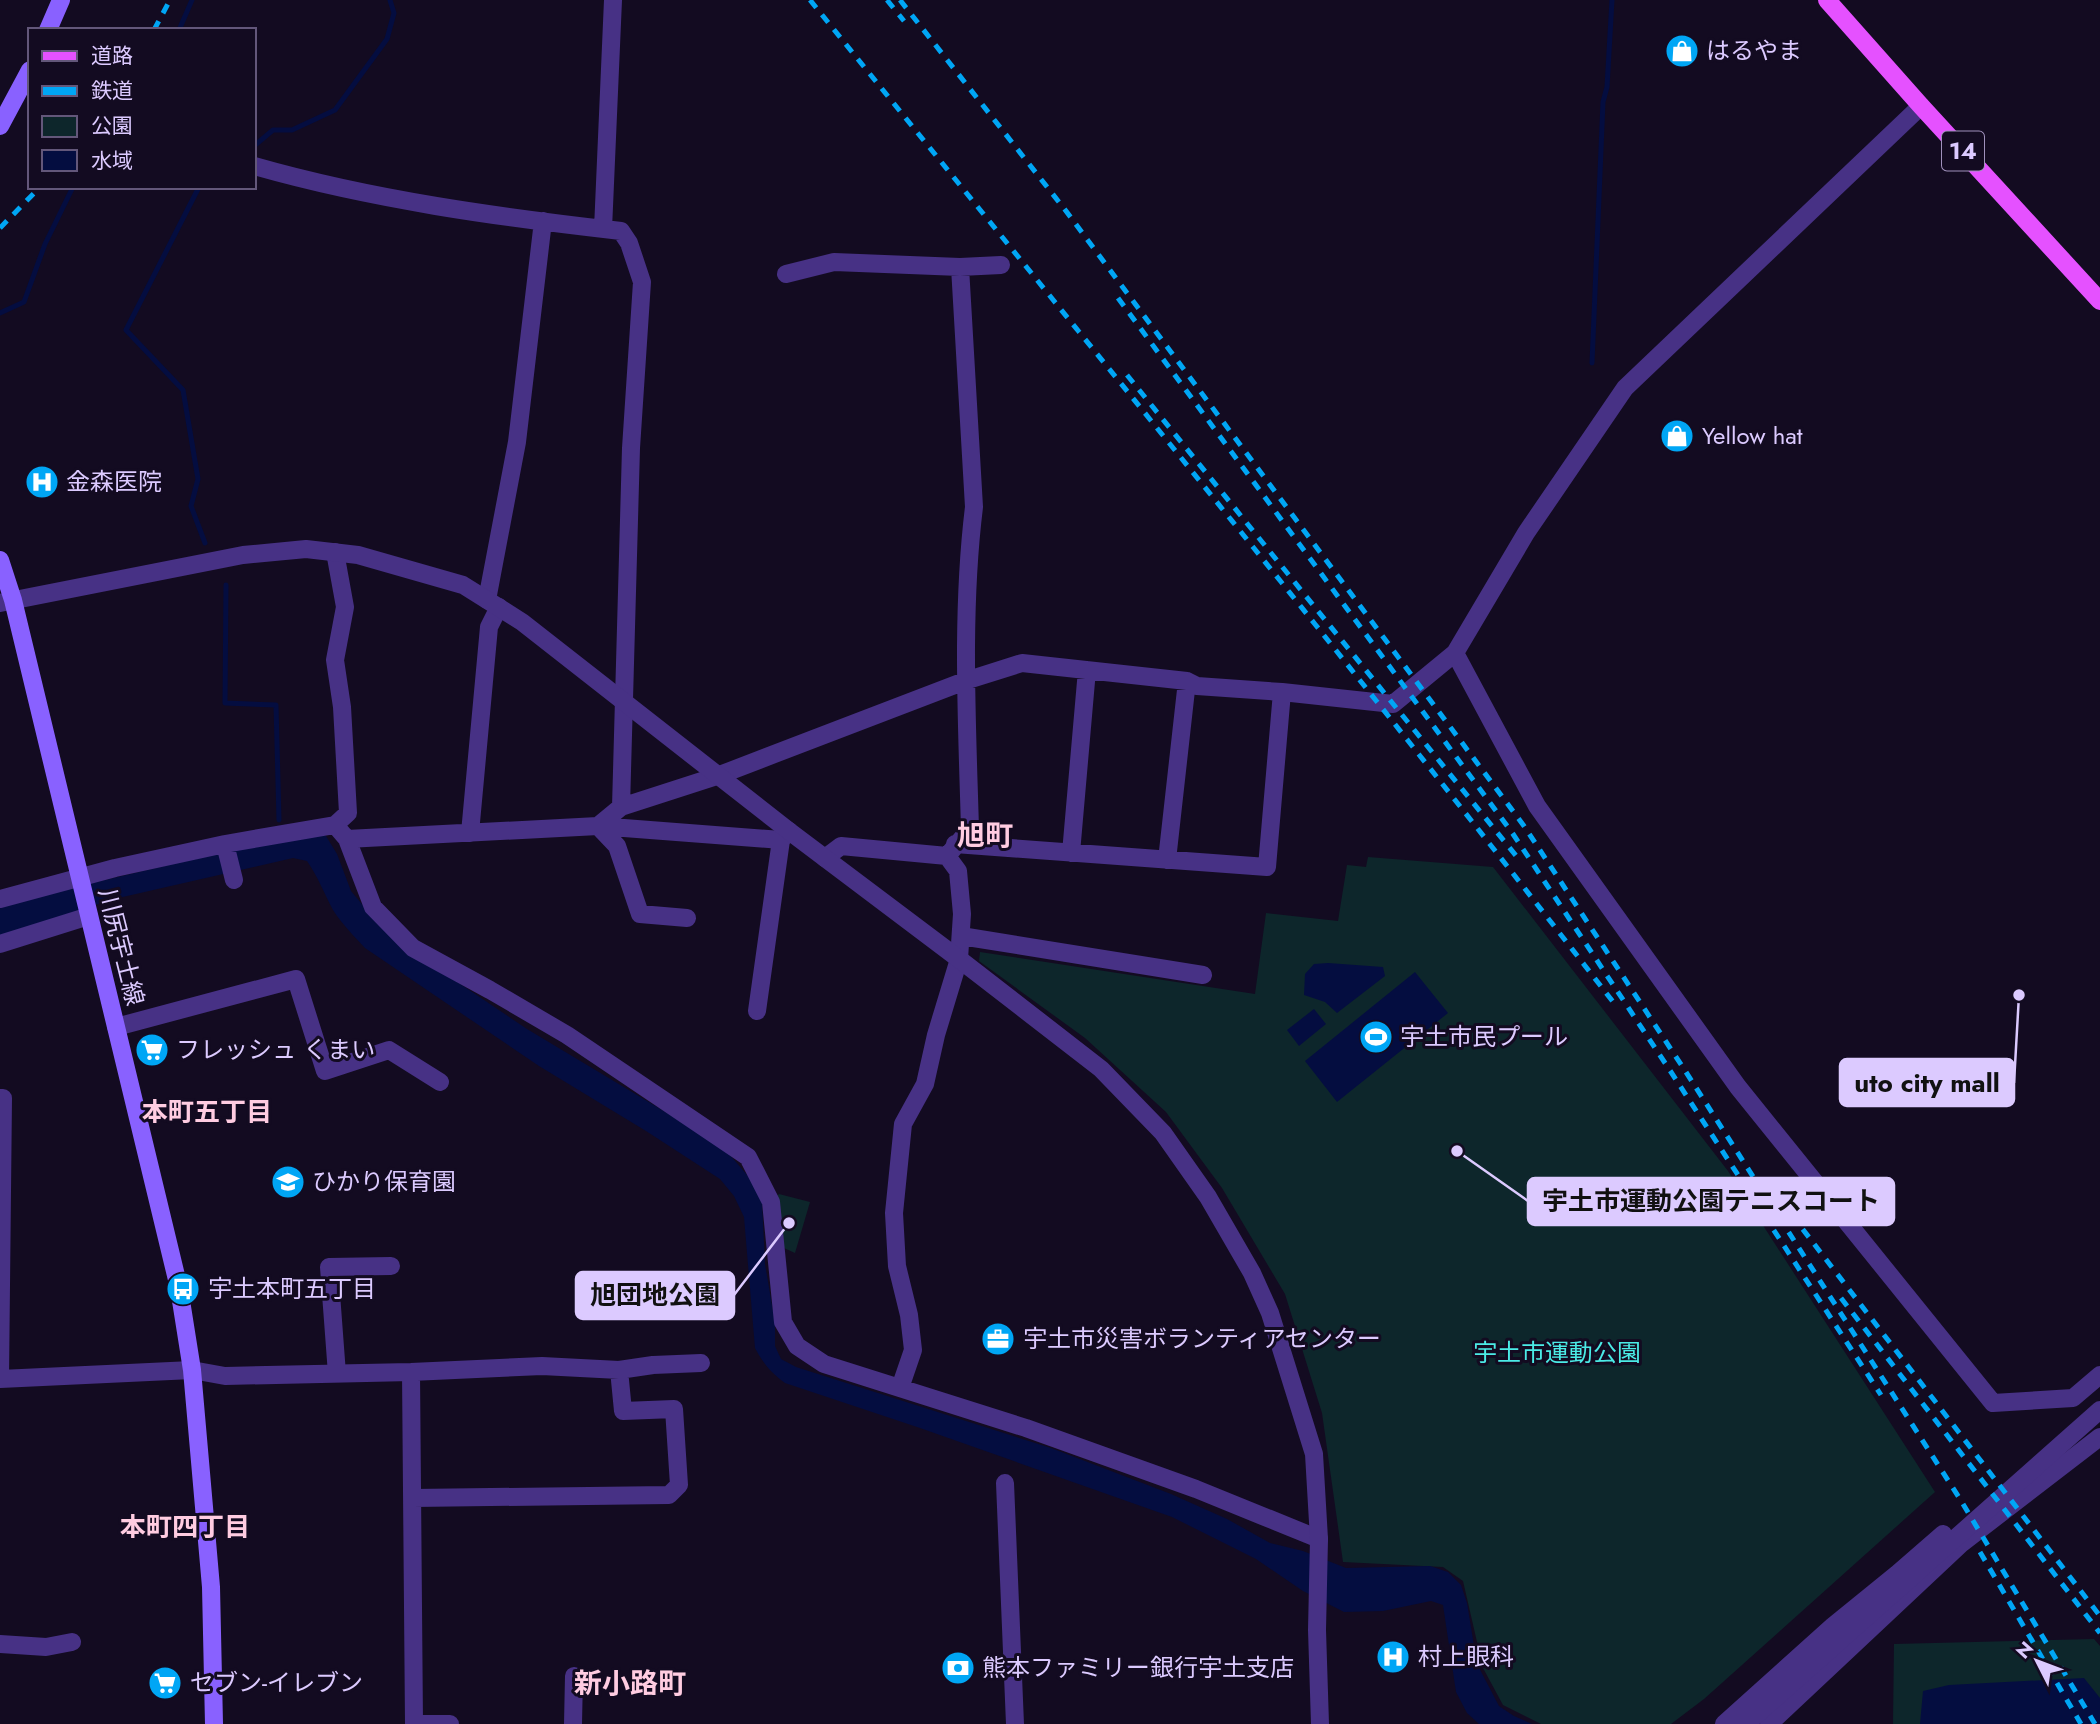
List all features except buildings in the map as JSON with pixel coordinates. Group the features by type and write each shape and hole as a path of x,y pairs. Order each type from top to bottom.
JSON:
{"main road":[{"path":"49,28 61,0"},
{"name":"14","path":"1827,0 2100,301"},
{"path":"0,126 28,74"},
{"name":"川尻宇土線","path":"0,560 7,602 88,913 179,1288 192,1370 211,1587 214,1724"}],"street":[{"path":"603,229 614,0"},
{"path":"598,827 621,807 717,776 965,681 1022,663 1188,681 1197,686 1393,704 1455,653 1526,533 1625,388 1921,106"},
{"path":"256,167 304,180 428,204 621,232 629,243 642,282 631,448 621,807"},
{"path":"470,833 489,627 517,442 543,221"},
{"path":"786,274 834,261 960,267 1001,265"},
{"path":"951,850 970,829 965,681 969,545 974,507 960,267"},
{"path":"7,602 243,555 306,549 358,555 423,572 463,586 522,622 717,776 785,836 825,858 1101,1069 1163,1133 1208,1196 1252,1273 1270,1312 1314,1454 1319,1539 1317,1630 1320,1724"},
{"path":"335,552 345,607 335,660 342,707 348,813 341,832 373,907 413,948 567,1035 748,1157 771,1202 783,1322 797,1346 824,1364 1026,1428 1196,1489 1319,1539"},
{"path":"1455,653 1537,806 1738,1087 1993,1404 2073,1398 2100,1375"},
{"path":"1071,853 1087,670"},
{"path":"1167,860 1188,681"},
{"path":"825,858 841,846 1071,853 1267,867 1282,692"},
{"path":"0,899 225,844 341,832 470,833 598,827 785,836"},
{"path":"598,827 617,846 640,914 687,918"},
{"path":"757,1011 785,836"},
{"path":"225,844 234,880"},
{"path":"900,1388 913,1350 909,1315 897,1266 894,1213 904,1124 925,1084 936,1035 959,959 962,914 958,871 951,850"},
{"path":"0,944 88,913"},
{"path":"961,936 1203,975"},
{"path":"116,1027 296,979 325,1071 388,1050 440,1082"},
{"path":"0,1098 3,1098 0,1379 192,1370 225,1376 542,1366 619,1370 701,1363"},
{"path":"337,1374 328,1267 391,1266"},
{"path":"413,1499 669,1495 680,1485 674,1409 622,1411 619,1370"},
{"path":"411,1372 414,1724 450,1724"},
{"path":"1746,1724 2100,1410"},
{"path":"1769,1724 1962,1543 2100,1437"},
{"path":"1005,1483 1015,1724"},
{"path":"1724,1724 1833,1626 1943,1534"},
{"path":"0,1644 46,1647 72,1642"},
{"path":"573,1676 573,1724"}],"green space":[{"name":"宇土市運動公園","path":"1368,857 1493,867 1728,1171 1935,1492 1704,1699 1671,1724 1541,1724 1503,1705 1483,1668 1463,1581 1443,1567 1343,1562 1322,1413 1285,1294 1222,1188 1166,1112 1085,1038 979,961 980,952 1255,994 1266,913 1338,921 1347,865 1366,867"},
{"path":"779,1194 810,1202 795,1253 775,1244 771,1202"},
{"path":"2094,1639 2100,1646 2100,1724 1893,1724 1894,1644"}],"water":[{"path":"312,831 326,836 337,854 351,891 376,921 401,944 527,1029 702,1134 729,1154 754,1183 762,1202 765,1264 775,1323 775,1346 781,1359 796,1367 1051,1448 1171,1494 1227,1519 1270,1543 1303,1551 1346,1568 1430,1566 1448,1572 1461,1585 1467,1603 1477,1664 1499,1706 1532,1724 1479,1724 1467,1713 1456,1692 1443,1605 1431,1601 1383,1611 1344,1612 1303,1591 1256,1559 1172,1517 785,1383 768,1367 755,1348 744,1217 734,1196 720,1179 539,1066 365,948 333,910 307,861 293,858 114,899 0,936 0,908 67,889"},
{"path":"1314,964 1383,967 1385,976 1337,1013 1325,1002 1304,995 1305,974"},
{"name":"宇土市民プール","path":"1415,972 1448,1013 1337,1102 1305,1061"},
{"path":"1314,1009 1326,1024 1299,1046 1287,1030"},
{"path":"2084,1678 2100,1698 2100,1724 1920,1724 1923,1691 1949,1685"}],"waterway":[{"path":"180,28 192,0"},
{"path":"256,144 273,130 292,130 335,110 387,39 394,13 390,0"},
{"path":"1592,363 1603,102 1607,87 1612,0"},
{"path":"0,313 24,302 45,244 72,189"},
{"path":"198,189 126,330 183,390 198,479 191,506 205,543"},
{"path":"226,585 225,703 276,705 279,820"}],"railway":[{"path":"155,28 170,0"},
{"path":"810,0 1317,627 1617,1007"},
{"path":"887,0 904,21"},
{"path":"900,0 1066,211 1524,826 1684,1069 1960,1499 2095,1724"},
{"path":"0,228 38,189"},
{"path":"1118,298 1513,834 1881,1395"},
{"path":"1127,375 1517,857"},
{"path":"1768,1184 2100,1616"},
{"path":"1841,1298 2100,1633"},
{"path":"1980,1552 2081,1724"}],"place":[{"name":"はるやま","path":"1682,51"},
{"name":"Yellow hat","path":"1677,436"},
{"name":"金森医院","path":"42,482"},
{"name":"uto city mall","path":"2019,995"},
{"name":"宇土市民プール","path":"1376,1037"},
{"name":"フレッシュ くまい","path":"152,1050"},
{"name":"宇土市運動公園テニスコート","path":"1457,1151"},
{"name":"ひかり保育園","path":"288,1182"},
{"name":"旭団地公園","path":"789,1223"},
{"name":"宇土本町五丁目","path":"183,1289"},
{"name":"宇土市災害ボランティアセンター","path":"998,1339"},
{"name":"村上眼科","path":"1393,1657"},
{"name":"熊本ファミリー銀行宇土支店","path":"958,1668"},
{"name":"セブン-イレブン","path":"165,1683"}],"district":[{"name":"旭町","path":"985,835"},
{"name":"本町五丁目","path":"207,1112"},
{"name":"本町四丁目","path":"185,1527"},
{"name":"新小路町","path":"630,1683"}]}
